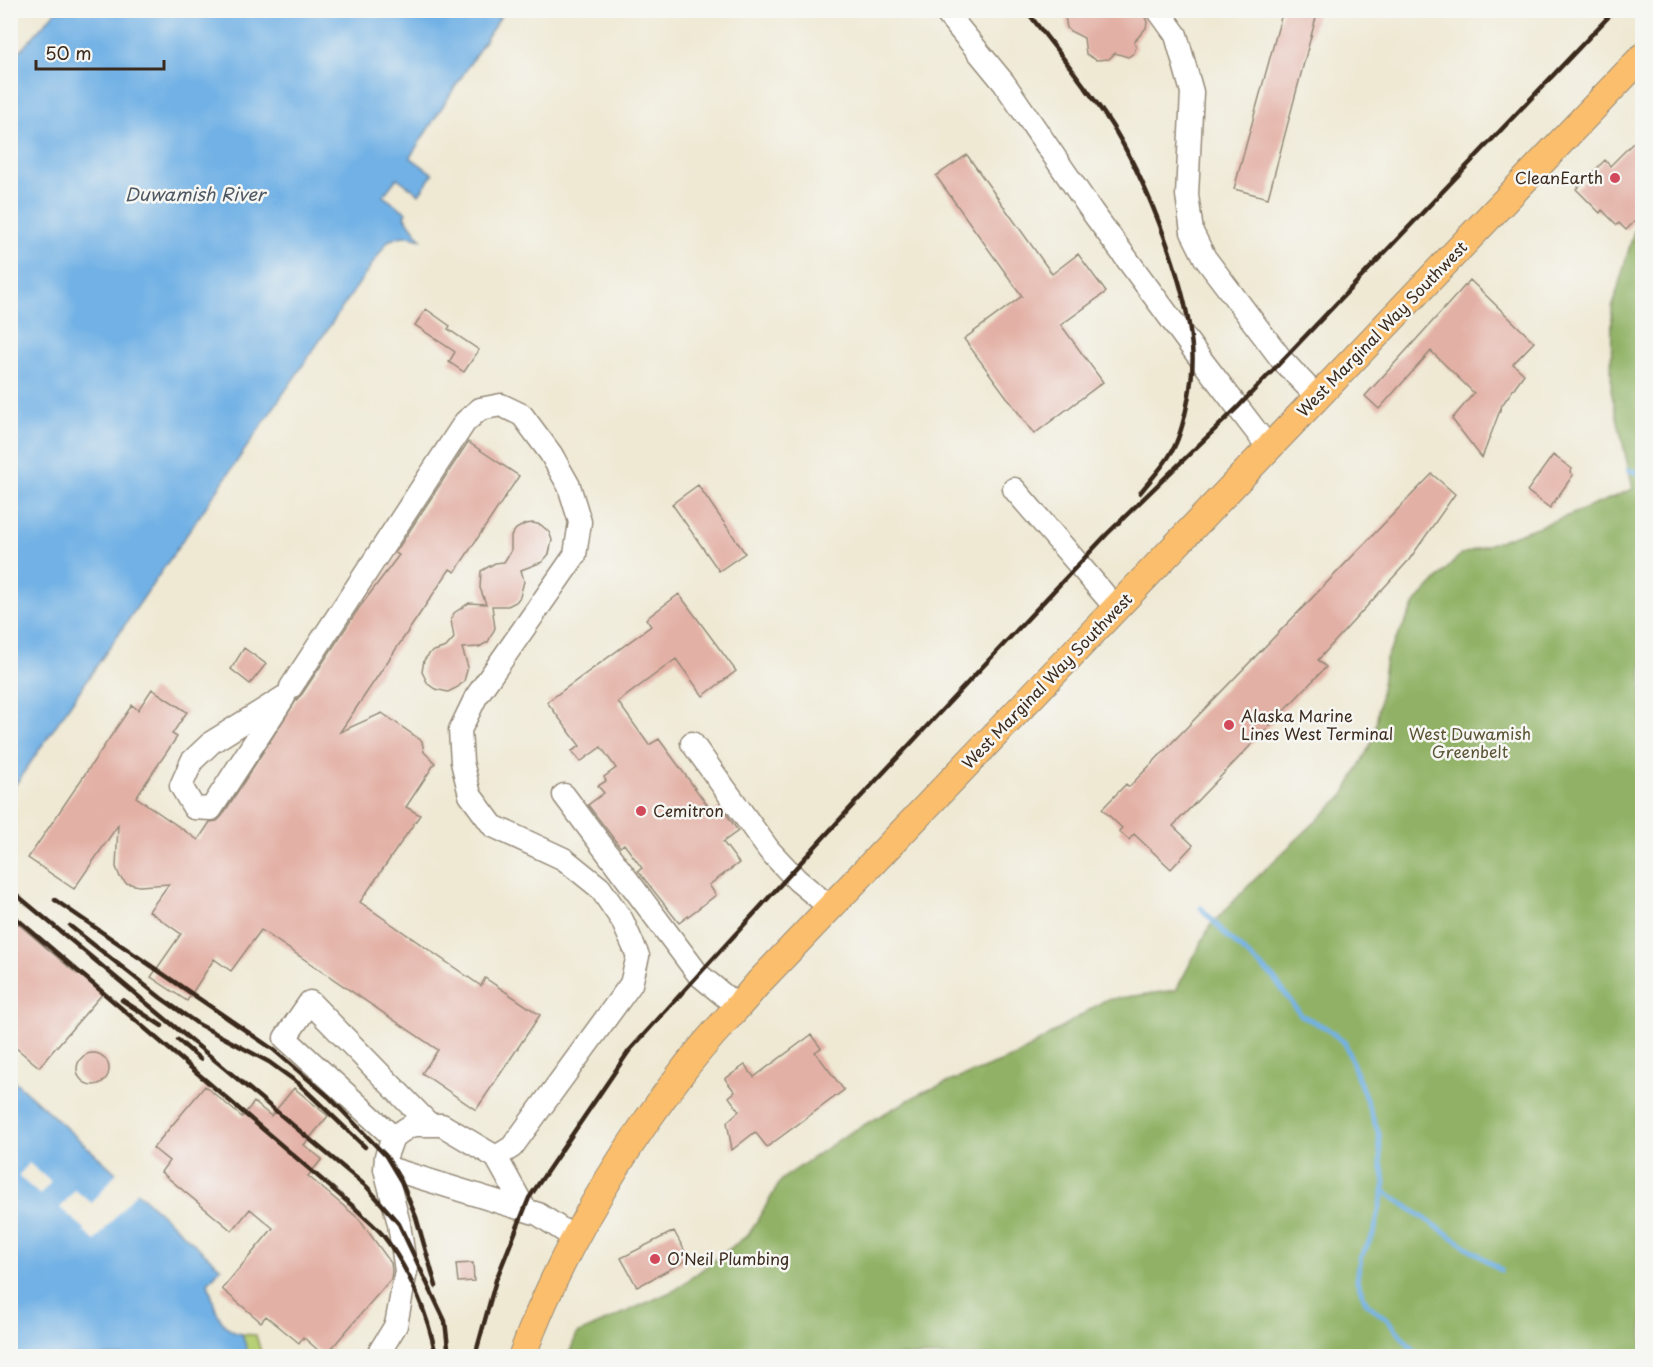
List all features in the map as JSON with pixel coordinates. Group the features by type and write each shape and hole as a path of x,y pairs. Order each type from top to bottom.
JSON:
{"main road":[{"name":"West Marginal Way Southwest","path":"522,1356 535,1320 574,1238 619,1162 686,1067 738,1007 831,908 1642,57"}],"lane":[{"path":"944,10 1004,83 1093,213 1192,349 1269,448"},
{"path":"1158,10 1176,34 1192,92 1187,195 1192,232 1205,258 1282,360 1317,397"},
{"path":"288,692 212,742 192,761 181,786 194,808 211,809 288,692 465,422 480,409 501,405 522,415 551,454 569,486 580,522 575,555 476,697 460,730 462,762 470,795 493,826 564,859 600,888 622,920 638,956 631,984 512,1147 496,1157"},
{"path":"1014,489 1116,608"},
{"path":"692,743 769,850 797,880 831,908"},
{"path":"564,795 698,974 738,1007"},
{"path":"393,1137 285,1038 310,1002 430,1125"},
{"path":"377,1356 396,1325 406,1271 399,1224 385,1169 386,1156 393,1137 412,1125 442,1125 496,1157 525,1209"},
{"path":"385,1169 392,1169 525,1209 538,1214 574,1238"}],"green space":[{"name":"West Duwamish Greenbelt","path":"1642,222 1642,1356 568,1356 577,1334 675,1290 749,1234 782,1179 846,1135 923,1092 1016,1056 1105,1000 1176,990 1210,926 1259,875 1344,795 1374,738 1386,658 1416,602 1460,555 1570,515 1633,489 1611,390 1612,308 1634,231"},
{"path":"242,1334 256,1335 262,1356 234,1356"}],"water":[{"name":"Duwamish River","path":"56,11 504,11 410,157 433,174 419,194 397,178 383,196 406,212 404,216 422,240 405,236 388,241 11,791 11,61"},
{"path":"10,1077 221,1268 208,1283 215,1307 227,1328 242,1334 249,1356 11,1356"}],"pier":[{"path":"29,1163 51,1182 40,1195 18,1176"},
{"path":"118,1171 139,1189 95,1241 84,1232 85,1229 60,1208 75,1190 92,1203"}],"building":[{"path":"1064,10 1142,10 1147,22 1146,28 1134,42 1136,47 1134,53 1128,57 1115,53 1109,59 1096,60 1086,54 1084,38 1067,28"},
{"path":"1283,10 1318,10 1268,198 1234,189"},
{"name":"CleanEarth","path":"1642,134 1642,214 1626,230 1619,223 1617,225 1602,210 1600,213 1576,189 1605,160 1610,166"},
{"path":"967,155 1052,274 1078,254 1106,292 1061,325 1103,382 1034,434 964,339 1022,296 936,176"},
{"path":"1470,280 1534,342 1513,364 1524,374 1502,405 1482,458 1452,419 1474,393 1431,351 1379,409 1365,396"},
{"path":"426,309 450,326 448,329 479,350 464,372 449,362 455,352 415,325"},
{"path":"468,442 519,476 455,572 450,569 340,732 382,713 422,741 424,752 435,763 406,807 420,815 360,902 481,986 485,978 540,1015 476,1110 422,1073 438,1050 261,930 231,971 214,959 187,1001 151,977 181,934 149,911 169,884 139,886 126,883 120,877 116,867 118,825 74,889 28,858 132,705 138,710 152,689 187,712 172,734 177,737 136,797 198,840 210,822 217,821 222,816 297,699 359,608 399,555 395,553"},
{"path":"1553,455 1572,469 1570,472 1573,475 1550,508 1527,491"},
{"name":"Alaska Marine Lines West Terminal","path":"1432,474 1455,494 1409,560 1318,660 1326,667 1173,826 1193,845 1171,869 1134,834 1129,840 1119,831 1122,828 1102,809 1126,784 1129,787"},
{"path":"698,485 745,553 719,571 672,504"},
{"path":"533,523 541,525 549,532 552,540 549,554 542,562 521,570 524,581 520,597 516,602 508,606 492,606 495,628 488,642 479,647 462,648 468,667 464,681 448,692 435,689 428,684 422,672 424,660 431,652 446,647 454,638 451,620 454,613 469,603 486,604 480,588 481,571 495,563 504,562 511,551 511,536 516,529"},
{"name":"Cemitron","path":"679,594 736,671 703,696 676,659 618,702 649,745 659,739 713,813 721,806 738,831 723,842 739,863 709,885 716,895 679,923 638,871 642,868 624,844 620,847 588,805 604,793 598,786 606,781 604,777 616,768 601,747 580,762 572,751 580,746 547,702 651,626 646,619"},
{"path":"244,648 266,664 250,684 231,669"},
{"path":"10,917 77,974 80,971 104,992 39,1067 10,1043"},
{"path":"811,1035 821,1048 815,1052 844,1090 767,1147 755,1132 732,1150 727,1122 739,1111 729,1097 735,1092 725,1079 745,1065 754,1077"},
{"path":"93,1053 104,1058 109,1069 104,1080 93,1085 82,1080 77,1069 82,1058"},
{"path":"205,1086 242,1117 254,1102 271,1116 294,1088 328,1116 304,1145 322,1159 308,1176 359,1219 391,1263 392,1271 391,1279 325,1356 303,1337 299,1343 266,1316 261,1322 222,1289 273,1228 250,1209 232,1231 161,1172 169,1161 153,1148"},
{"name":"O'Neil Plumbing","path":"674,1231 689,1259 637,1287 621,1258"},
{"path":"473,1263 474,1281 458,1282 456,1264"}],"waterway":[{"path":"1629,470 1642,474"},
{"path":"1201,908 1228,937 1272,976 1301,1015 1326,1028 1345,1043 1379,1134 1385,1183 1374,1233 1360,1258 1357,1281 1367,1304 1388,1320 1418,1356"},
{"path":"1384,1191 1501,1270"}],"railway":[{"path":"1026,10 1116,132 1153,207 1182,294 1193,358 1188,401 1181,430 1171,453 1140,493"},
{"path":"475,1356 496,1280 529,1198 629,1051 854,804 1107,534 1238,407 1615,10"},
{"path":"12,891 367,1187 399,1224 445,1321 449,1356"},
{"path":"55,900 274,1050 329,1097 386,1156 401,1181 416,1217 436,1286"},
{"path":"10,913 379,1231 392,1247 409,1276 423,1308 436,1356"},
{"path":"70,926 161,998 198,1024 269,1062 298,1083 365,1147"},
{"path":"122,1000 162,1026"},
{"path":"178,1040 200,1059"}],"place":[{"name":"CleanEarth","path":"1615,178"},
{"name":"Alaska Marine Lines West Terminal","path":"1229,725"},
{"name":"Cemitron","path":"641,811"},
{"name":"O'Neil Plumbing","path":"655,1259"}]}
